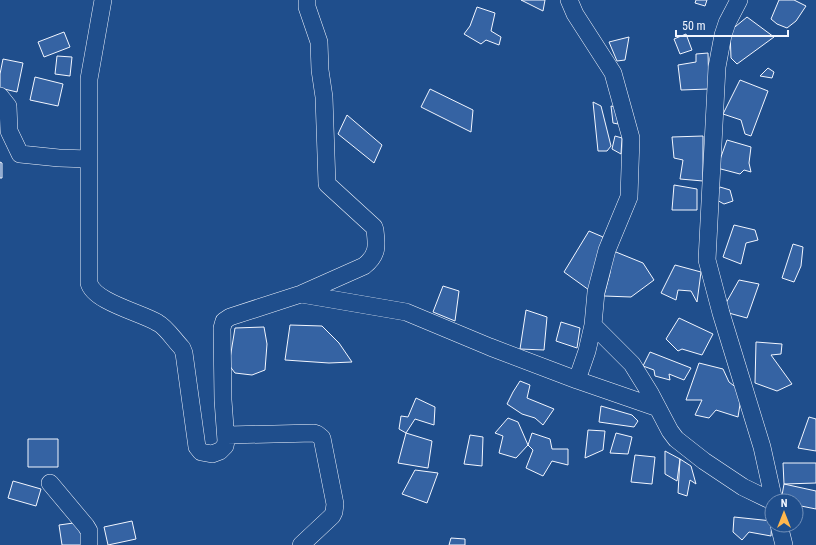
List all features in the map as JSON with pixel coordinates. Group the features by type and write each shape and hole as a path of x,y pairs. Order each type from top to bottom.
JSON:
{"street":[{"path":"103,0 89,79 90,286 92,291 104,298 160,324 182,348 199,450 201,452 212,454 220,451 225,446 227,435 223,400 223,324 230,317 301,294 364,266 376,251 377,247 374,227 327,184 324,97 320,70 319,42 307,7 307,0"},
{"path":"569,0 575,14 613,73 631,138 629,197 607,250 596,292 593,325 587,351 577,380"},
{"path":"739,0 727,23 723,35 717,68 707,260 721,313 762,447 771,493"},
{"path":"0,96 8,106 9,131 20,154 89,159"},
{"path":"301,294 406,312 490,347 577,380 658,408"},
{"path":"593,325 632,364 676,439 743,487 764,497"},
{"path":"227,435 314,433 322,438 335,504 334,512 332,516 301,545"},
{"path":"50,483 88,528 89,545"},
{"path":"782,533 784,545"}],"building":[{"path":"521,0 545,0 543,11"},
{"path":"696,0 707,0 705,6 695,3"},
{"path":"779,0 794,0 806,6 796,21 787,28 777,24 771,19"},
{"path":"477,7 495,13 491,31 501,37 499,45 486,40 481,44 464,34 470,26"},
{"path":"747,17 774,37 737,64 731,58 730,31"},
{"path":"64,32 70,47 44,57 38,42"},
{"path":"686,34 692,50 680,54 674,39"},
{"path":"629,37 625,60 617,61 609,42"},
{"path":"708,53 709,89 681,90 678,65 696,62 696,54"},
{"path":"57,56 72,57 70,76 55,74"},
{"path":"3,59 23,63 17,92 0,88 0,74"},
{"path":"768,68 774,72 772,78 760,76"},
{"path":"35,77 63,84 58,106 30,100"},
{"path":"740,80 768,91 751,136 745,134 741,120 723,114"},
{"path":"430,89 473,110 471,132 421,107"},
{"path":"593,102 601,106 611,146 607,151 598,151"},
{"path":"611,106 616,107 618,124 613,123"},
{"path":"347,115 382,145 374,163 338,134"},
{"path":"615,136 622,138 621,154 612,149"},
{"path":"703,136 703,181 680,179 683,160 674,158 672,137"},
{"path":"727,140 751,147 749,163 751,172 744,170 740,174 717,168"},
{"path":"0,162 2,163 2,178 0,178"},
{"path":"674,185 697,189 697,210 672,210"},
{"path":"720,187 730,190 733,201 724,204 713,198"},
{"path":"734,225 755,230 758,240 746,243 741,264 723,257"},
{"path":"589,231 603,237 589,290 564,272"},
{"path":"793,244 803,247 801,266 794,282 782,278"},
{"path":"611,250 643,263 654,280 631,297 604,296 610,273"},
{"path":"675,265 701,272 697,302 691,291 678,290 676,300 661,293"},
{"path":"739,280 759,284 747,318 725,312 726,303"},
{"path":"443,286 459,291 455,321 433,312"},
{"path":"526,310 547,317 544,350 520,349"},
{"path":"679,318 713,334 702,355 682,349 678,351 666,339"},
{"path":"561,322 580,328 577,348 556,341"},
{"path":"290,325 322,326 339,343 352,362 329,363 285,360"},
{"path":"264,327 267,344 265,370 252,375 235,373 229,365 235,328"},
{"path":"756,342 782,344 781,354 771,355 792,384 777,391 755,383"},
{"path":"650,352 691,368 684,380 669,374 670,380 655,376 654,370 643,366"},
{"path":"699,363 723,369 729,382 742,392 738,417 716,410 709,418 695,415 702,400 686,400"},
{"path":"520,381 530,385 527,398 554,409 543,425 535,418 522,414 507,404"},
{"path":"416,398 435,407 434,425 415,419 406,433 399,429 401,416 408,417"},
{"path":"601,406 632,415 638,421 634,427 599,422"},
{"path":"809,417 816,419 816,451 798,448"},
{"path":"508,418 518,422 528,445 516,458 499,453 503,436 495,433"},
{"path":"588,430 605,431 603,450 585,458"},
{"path":"406,433 432,441 428,468 398,463"},
{"path":"532,433 550,439 552,449 568,449 568,465 552,461 543,476 526,468 533,450 528,445"},
{"path":"616,433 632,437 628,454 610,453"},
{"path":"470,435 483,437 482,466 464,464"},
{"path":"28,439 58,439 58,467 28,467"},
{"path":"665,451 680,459 677,481 665,474"},
{"path":"635,455 655,457 652,484 631,482"},
{"path":"680,459 691,466 696,484 690,480 687,496 678,493"},
{"path":"783,463 816,463 816,483 784,484"},
{"path":"415,470 438,473 427,503 402,494"},
{"path":"13,481 41,489 36,506 8,498"},
{"path":"784,484 816,491 816,509 804,507 804,493 782,493"},
{"path":"734,517 764,520 764,533 771,533 771,536 749,532 742,540 733,532"},
{"path":"132,521 136,539 108,545 104,527"},
{"path":"81,522 83,545 62,545 59,525"},
{"path":"451,538 465,539 465,545 449,545"}]}
